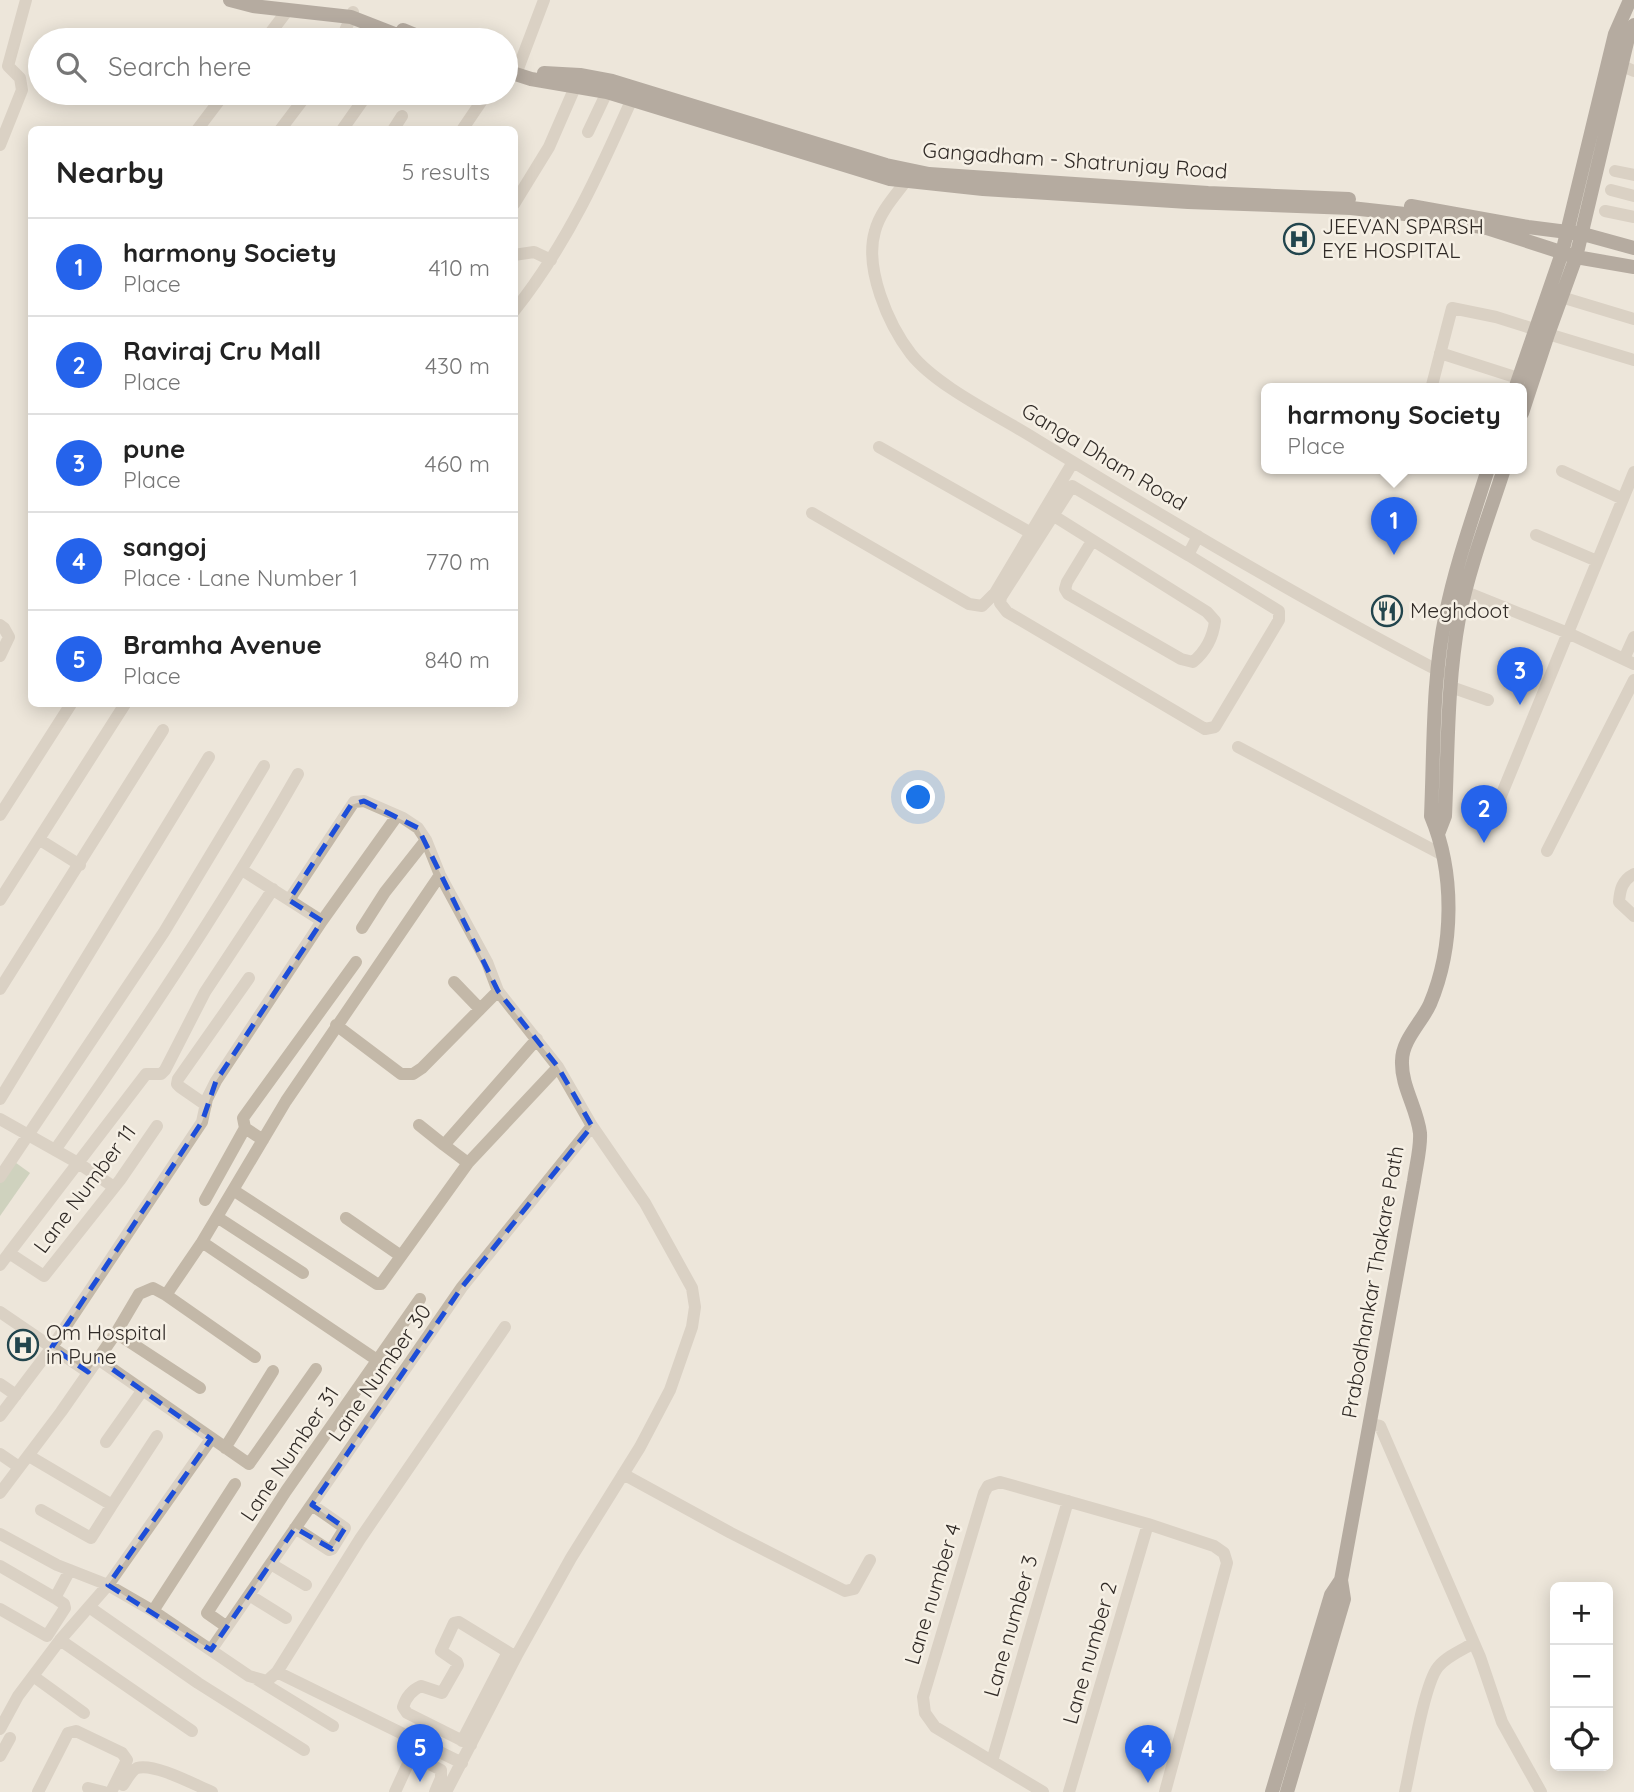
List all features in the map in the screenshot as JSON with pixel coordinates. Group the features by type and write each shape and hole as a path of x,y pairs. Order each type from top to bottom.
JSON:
{"main road":[{"path":"230,0 287,11 306,5"},
{"path":"276,0 352,14 383,28"},
{"path":"1575,233 1615,34 1630,0"},
{"path":"1516,383 1561,297 1575,233 1628,68 1634,25"},
{"name":"Gangadham - Shatrunjay Road","path":"518,70 550,74 634,94 741,127 865,159 908,176 929,174 1208,193 1320,197 1429,208 1525,233"},
{"name":"Gangadham - Shatrunjay Road","path":"578,80 607,92 634,94"},
{"path":"1525,233 1575,233 1634,248"},
{"path":"1525,233 1569,255 1634,267"},
{"path":"1527,391 1541,331 1569,255"},
{"name":"Prabodhankar Thakare Path","path":"1438,834 1445,816 1446,615 1457,565 1487,474"},
{"name":"Prabodhankar Thakare Path","path":"1272,1792 1331,1595 1340,1580 1370,1424 1420,1135 1403,1078 1401,1058 1434,994 1443,962 1447,930 1447,890 1438,834 1431,816 1446,677 1466,592 1502,474"},
{"name":"Prabodhankar Thakare Path","path":"1287,1792 1344,1599 1340,1580"}],"street":[{"path":"0,145 22,90 20,78 8,66 26,0"},
{"path":"518,56 544,0"},
{"path":"274,28 287,11"},
{"path":"346,28 352,14"},
{"path":"518,198 550,147 578,80"},
{"path":"588,132 607,92"},
{"path":"518,305 551,260 587,197 634,94"},
{"path":"200,126 216,105"},
{"path":"284,126 299,105"},
{"path":"345,126 360,105"},
{"path":"465,126 479,105"},
{"path":"396,126 402,116"},
{"path":"1615,171 1634,176"},
{"name":"Ganga Dham Road","path":"908,176 878,222 871,255 884,308 912,356 932,374 1073,462 1334,616 1488,700"},
{"path":"1611,190 1634,196"},
{"path":"1605,211 1634,217"},
{"path":"518,254 534,252 551,260"},
{"path":"1561,297 1634,319"},
{"path":"1433,383 1452,309 1496,317 1634,360"},
{"path":"1440,353 1516,383"},
{"path":"879,447 1031,533"},
{"path":"812,513 970,604 982,606 995,593 1073,462"},
{"path":"1562,471 1623,499"},
{"path":"1496,808 1634,472"},
{"path":"1072,486 1188,555 1279,611 1279,620 1215,727 1205,729 1007,612 1000,603 1001,597 1072,486"},
{"path":"1054,516 1207,612 1215,621 1213,635 1202,654 1193,662 1181,659 1068,594 1065,589 1067,582 1092,541"},
{"path":"1536,535 1597,561"},
{"path":"1188,555 1198,536"},
{"path":"1466,592 1629,661 1634,637"},
{"path":"0,625 9,636 0,656"},
{"path":"1547,851 1634,680"},
{"path":"0,815 69,707"},
{"path":"0,900 123,707"},
{"path":"0,989 163,730"},
{"path":"1238,747 1441,854"},
{"path":"0,1099 209,757"},
{"path":"0,1177 164,932 264,766"},
{"path":"55,1150 135,1037 242,870 298,774"},
{"path":"289,900 354,802 364,801 415,825 426,840 440,875 498,990 558,1067 592,1126 645,1203 692,1288 695,1307 692,1327 670,1390 623,1474 512,1654 466,1743 461,1763 446,1792"},
{"path":"0,1416 52,1347 202,1122 216,1081 322,921 397,816"},
{"path":"40,840 80,865"},
{"path":"362,928 385,892 426,840"},
{"path":"242,870 322,921"},
{"path":"1634,874 1627,878 1620,890 1619,902 1634,916"},
{"path":"166,1295 202,1242 336,1025 440,875"},
{"path":"0,1265 146,1074 167,1073 165,1070 205,992 273,890"},
{"path":"263,1140 244,1128 242,1122 247,1111 356,962"},
{"path":"206,1105 180,1087 177,1084 178,1079 249,978"},
{"path":"454,982 480,1009"},
{"path":"336,1025 401,1074 414,1074 498,990"},
{"path":"444,1145 537,1039"},
{"path":"233,1190 377,1284 381,1284 468,1163 558,1067"},
{"path":"0,1119 28,1133 114,1187"},
{"path":"419,1125 468,1163"},
{"name":"Lane Number 11","path":"9,1253 44,1276 114,1187 157,1126"},
{"name":"Lane Number 30","path":"211,1650 462,1287 592,1126"},
{"path":"205,1200 244,1128"},
{"path":"217,1217 303,1273"},
{"path":"346,1218 401,1256"},
{"path":"202,1242 377,1360"},
{"path":"0,1493 98,1359 139,1294 153,1288 166,1295 256,1357"},
{"name":"Lane Number 31","path":"227,1627 207,1613 286,1491 420,1298"},
{"path":"0,1312 88,1372"},
{"path":"258,1680 267,1681 277,1672 360,1539 505,1327"},
{"path":"116,1333 200,1388"},
{"path":"98,1359 249,1464 316,1368"},
{"path":"225,1448 274,1371"},
{"path":"0,1384 16,1395"},
{"path":"106,1442 142,1391"},
{"path":"1370,1424 1380,1426 1474,1643 1502,1722 1541,1792"},
{"path":"41,1510 91,1538 157,1436"},
{"path":"0,1756 18,1696 60,1640 108,1585 211,1440"},
{"path":"0,1454 19,1467"},
{"path":"29,1456 112,1505"},
{"path":"623,1474 845,1591 854,1589 870,1560"},
{"name":"Lane number 4","path":"992,1761 935,1727 925,1713 923,1697 988,1486 999,1482 1068,1502"},
{"path":"153,1611 235,1484"},
{"path":"1068,1502 1148,1524 1214,1546 1224,1553 1227,1563 1164,1792"},
{"name":"Lane number 3","path":"992,1761 1068,1502"},
{"path":"295,1528 329,1550 332,1549 345,1528 312,1505"},
{"name":"Lane number 2","path":"1069,1792 1148,1524"},
{"path":"348,1531 360,1539"},
{"path":"0,1534 57,1565 108,1585 333,1726"},
{"path":"271,1564 306,1586"},
{"path":"0,1566 55,1598 64,1604 65,1608 47,1636 0,1609"},
{"path":"55,1598 70,1570"},
{"path":"249,1595 286,1618"},
{"path":"89,1607 198,1684 304,1750"},
{"path":"466,1743 407,1713 405,1702 410,1694 421,1686 442,1693 458,1664 441,1651 454,1623 459,1622 512,1654"},
{"path":"60,1640 192,1731"},
{"path":"1405,1792 1429,1684 1438,1667 1474,1643"},
{"path":"277,1672 461,1763"},
{"path":"33,1676 84,1713"},
{"path":"38,1792 68,1734 76,1731 122,1753 127,1760 111,1792"},
{"path":"395,1792 412,1755 441,1770 441,1778 435,1792"},
{"path":"992,1761 1043,1792"},
{"path":"119,1792 137,1768 152,1768 212,1792"},
{"path":"88,1788 104,1792"}],"highlighted area":[{"path":"364,801 418,828 498,991 558,1067 592,1126 462,1287 312,1505 345,1528 332,1549 295,1528 211,1650 108,1585 211,1439 98,1359 88,1372 52,1347 202,1122 216,1081 322,921 289,900 351,805"}],"green space":[{"path":"12,1160 30,1173 0,1216 0,1177"}],"place":[{"name":"JEEVAN SPARSH EYE HOSPITAL","path":"1299,239"},
{"name":"harmony Society","path":"1394,555"},
{"name":"Meghdoot","path":"1387,611"},
{"name":"pune","path":"1520,705"},
{"name":"Raviraj Cru Mall","path":"1484,843"},
{"name":"Om Hospital in Pune","path":"23,1345"},
{"name":"Bramha Avenue","path":"420,1782"},
{"name":"sangoj","path":"1148,1783"}]}
